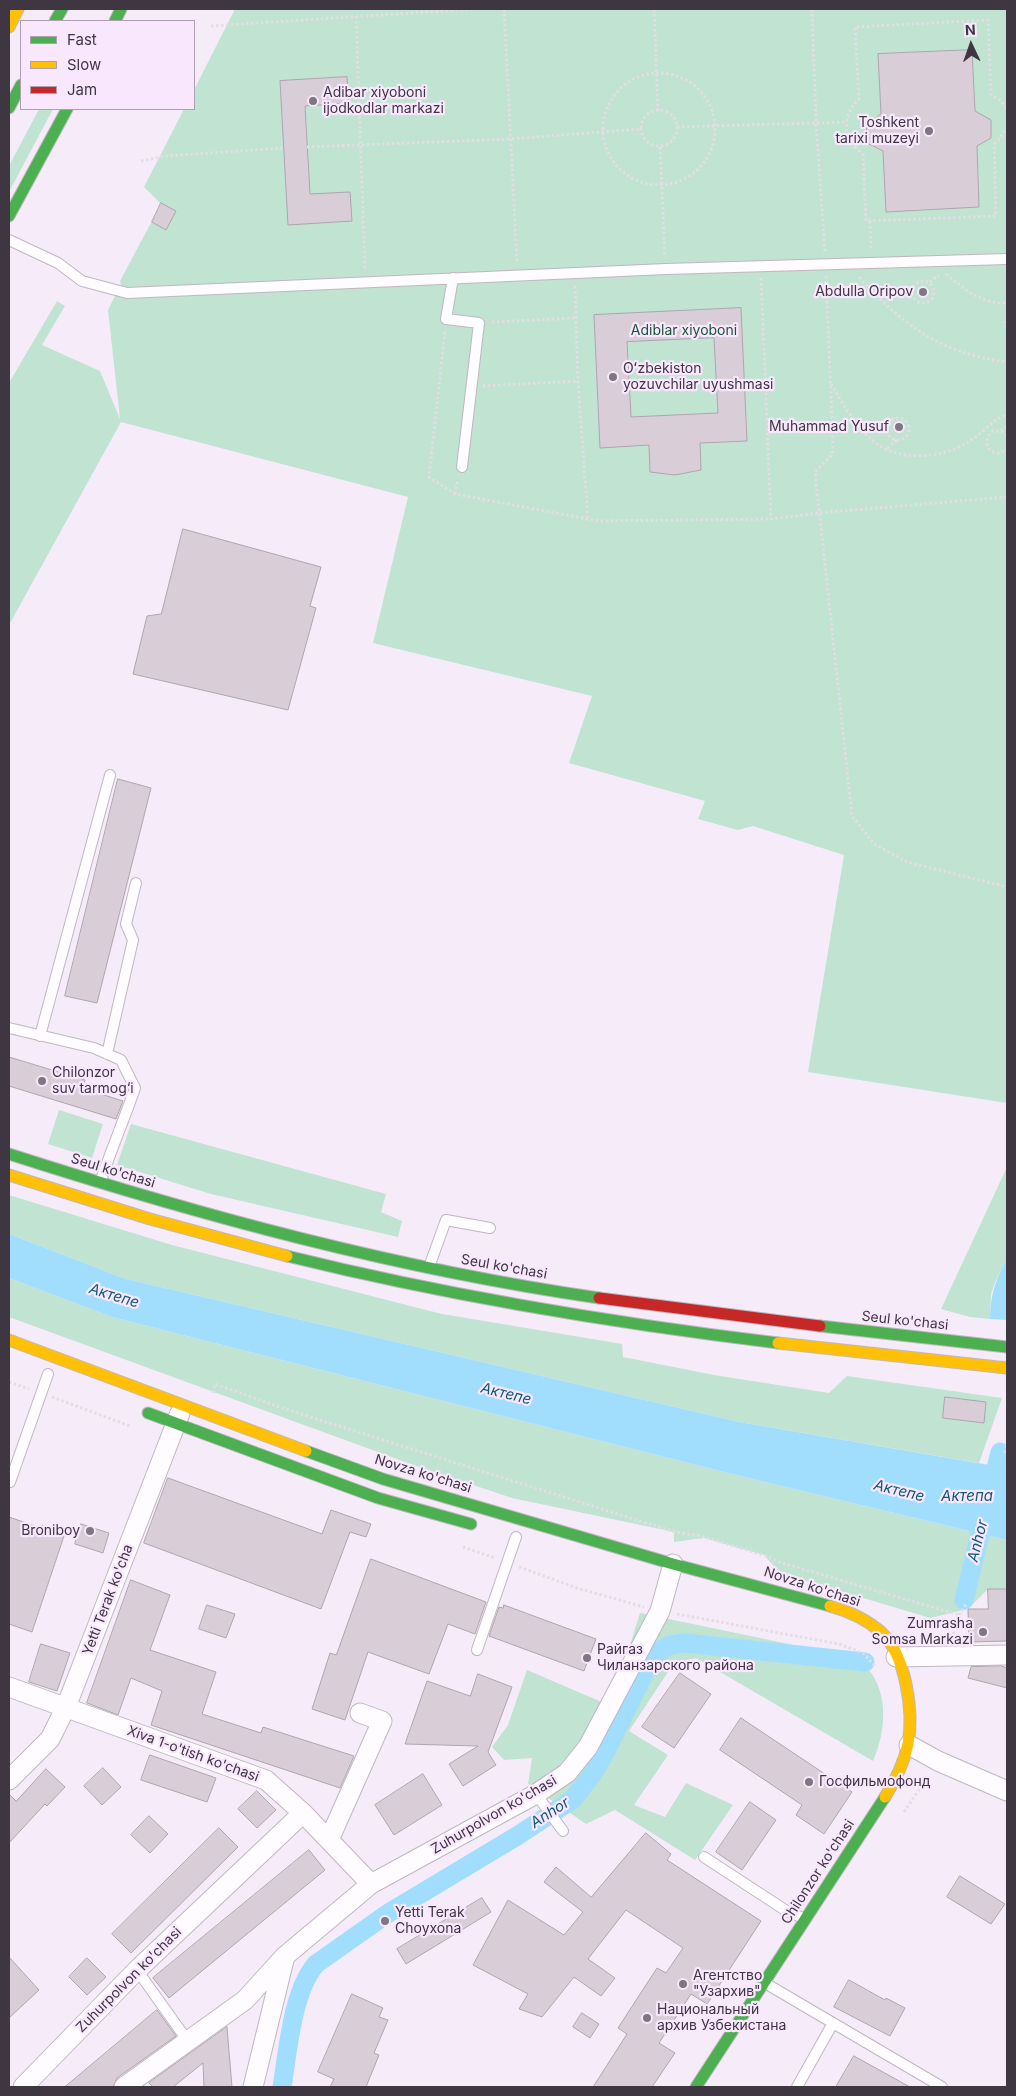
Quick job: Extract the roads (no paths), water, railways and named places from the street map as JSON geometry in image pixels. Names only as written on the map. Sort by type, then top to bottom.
[{"type":"main road","points":[[9,27],[18,9]]},
{"type":"main road","points":[[56,20],[62,9]]},
{"type":"main road","points":[[9,108],[20,87]]},
{"type":"main road","points":[[9,216],[66,110]]},
{"type":"main road","name":"Seul ko'chasi","points":[[9,1154],[100,1184],[299,1239],[429,1268],[527,1287],[682,1310],[1007,1347]]},
{"type":"main road","points":[[9,1175],[140,1218],[215,1238],[364,1274],[517,1306],[672,1330],[1007,1368]]},
{"type":"main road","name":"Novza ko'chasi","points":[[9,1340],[384,1479],[669,1575],[722,1575],[842,1611],[864,1620],[878,1630],[886,1639],[896,1658]]},
{"type":"main road","points":[[139,1410],[378,1498],[479,1527]]},
{"type":"main road","name":"Novza ko'chasi","points":[[858,1630],[879,1640],[896,1658]]},
{"type":"main road","name":"Chilonzor ko'chasi","points":[[696,2087],[889,1792],[904,1762],[908,1745],[908,1702],[904,1679],[896,1658]]},
{"type":"street","name":"Yetti Terak ko'cha","points":[[9,1780],[50,1739],[66,1707],[183,1406]]},
{"type":"street","name":"Zuhurpolvon ko'chasi","points":[[124,2087],[245,2000],[285,1956],[371,1884],[539,1797],[568,1773],[588,1747],[660,1611],[669,1575]]},
{"type":"street","points":[[896,1658],[947,1655],[1007,1655]]},
{"type":"street","name":"Xiva 1-o'tish ko'chasi","points":[[9,1687],[266,1780],[303,1812],[371,1884]]},
{"type":"street","points":[[329,1840],[382,1721],[360,1713]]},
{"type":"street","points":[[908,1745],[938,1761],[1007,1791]]},
{"type":"street","name":"Zuhurpolvon ko'chasi","points":[[23,2087],[138,1970],[303,1812]]},
{"type":"street","points":[[253,2087],[285,1956]]},
{"type":"lane","points":[[9,240],[58,263],[82,282],[127,293],[666,269],[1007,259]]},
{"type":"lane","points":[[453,278],[446,319],[479,323],[462,467]]},
{"type":"lane","points":[[40,1036],[110,775]]},
{"type":"lane","points":[[107,1054],[133,940],[126,924],[136,883]]},
{"type":"lane","points":[[9,1028],[94,1048],[121,1060],[135,1088],[100,1184]]},
{"type":"lane","points":[[429,1268],[446,1220],[490,1228]]},
{"type":"lane","points":[[10,1482],[48,1374]]},
{"type":"lane","points":[[477,1650],[516,1537]]},
{"type":"lane","points":[[539,1797],[562,1831]]},
{"type":"lane","points":[[704,1857],[785,1910],[806,1919]]},
{"type":"lane","points":[[138,1970],[187,2040]]},
{"type":"lane","points":[[764,1982],[942,2087]]},
{"type":"lane","points":[[797,2087],[833,2024]]},
{"type":"water","name":"Актепа","points":[[9,1234],[126,1279],[739,1422],[1007,1468],[1007,1540],[732,1474],[112,1317],[9,1278]]},
{"type":"water","points":[[1007,1258],[1007,1320],[990,1319],[994,1287]]},
{"type":"waterway","name":"Anhor","points":[[964,1600],[1000,1452]]},
{"type":"waterway","name":"Anhor","points":[[282,2087],[296,2006],[301,1990],[316,1964],[387,1914],[517,1836],[572,1800],[592,1775],[605,1753],[651,1660],[662,1650],[674,1644],[684,1643],[865,1662]]},
{"type":"place","name":"Adibar xiyoboni ijodkodlar markazi","points":[[313,101]]},
{"type":"place","name":"Toshkent tarixi muzeyi","points":[[929,131]]},
{"type":"place","name":"Abdulla Oripov","points":[[923,292]]},
{"type":"place","name":"Oʻzbekiston yozuvchilar uyushmasi","points":[[613,377]]},
{"type":"place","name":"Muhammad Yusuf","points":[[899,427]]},
{"type":"place","name":"Chilonzor suv tarmog‘i","points":[[42,1081]]},
{"type":"place","name":"Broniboy","points":[[90,1531]]},
{"type":"place","name":"Zumrasha Somsa Markazi","points":[[983,1632]]},
{"type":"place","name":"Райгаз Чиланзарского района","points":[[587,1658]]},
{"type":"place","name":"Госфильмофонд","points":[[809,1782]]},
{"type":"place","name":"Yetti Terak Choyxona","points":[[385,1921]]},
{"type":"place","name":"Агентство \"Узархив\"","points":[[683,1984]]},
{"type":"place","name":"Национальный архив Узбекистана","points":[[647,2018]]},
{"type":"park label","name":"Adiblar xiyoboni","points":[[684,331]]},
{"type":"water label","name":"Актепе","points":[[114,1296]]},
{"type":"water label","name":"Актепе","points":[[506,1394]]},
{"type":"water label","name":"Актепе","points":[[899,1491]]}]
